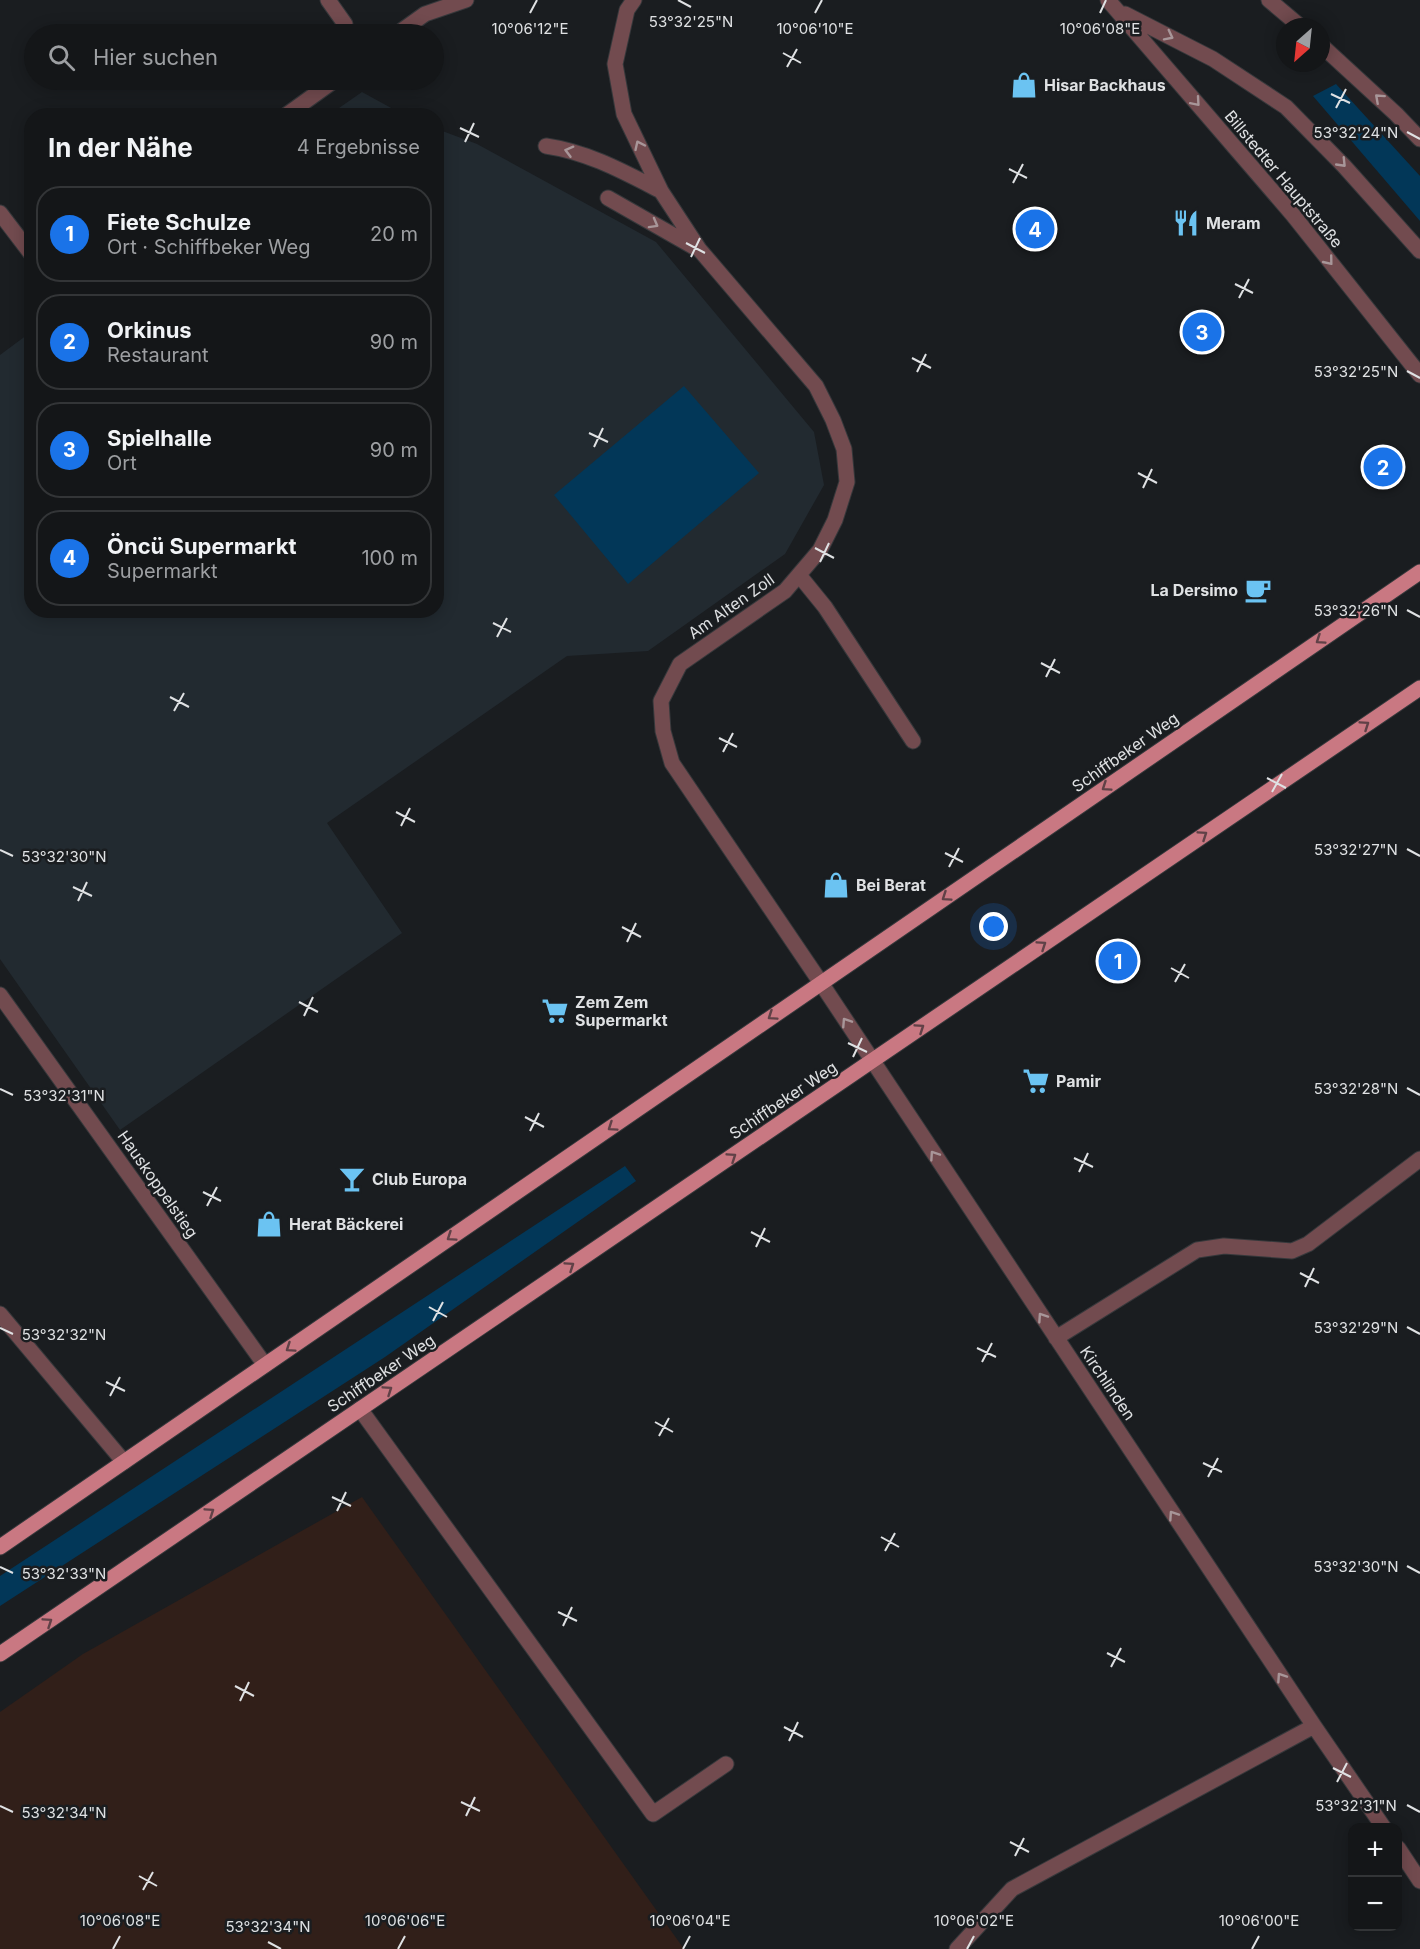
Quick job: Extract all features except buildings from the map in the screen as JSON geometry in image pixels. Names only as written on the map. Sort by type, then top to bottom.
[{"type":"main road","name":"Schiffbeker Weg","points":[[0,1547],[1420,572]]},
{"type":"main road","name":"Schiffbeker Weg","points":[[0,1654],[1420,688]]},
{"type":"street","points":[[328,0],[345,24]]},
{"type":"street","points":[[411,24],[425,14],[466,0]]},
{"type":"street","name":"Am Alten Zoll","points":[[634,0],[627,10],[615,64],[624,114],[661,191],[699,249],[816,386],[844,449],[847,482],[835,520],[820,550],[785,591],[680,664],[661,701],[663,731],[672,763],[821,983]]},
{"type":"street","points":[[1269,0],[1290,18]]},
{"type":"street","name":"Billstedter Hauptstraße","points":[[1113,5],[1213,58],[1286,107],[1344,166],[1420,251]]},
{"type":"street","name":"Billstedter Hauptstraße","points":[[1113,5],[1293,215],[1420,375]]},
{"type":"street","points":[[1330,53],[1420,139]]},
{"type":"street","points":[[296,108],[321,90]]},
{"type":"street","points":[[546,146],[567,150],[612,165],[661,191]]},
{"type":"street","points":[[608,198],[699,249]]},
{"type":"street","points":[[0,213],[24,244]]},
{"type":"street","points":[[799,575],[825,607],[913,741]]},
{"type":"street","points":[[821,983],[872,1061]]},
{"type":"street","name":"Hauskoppelstieg","points":[[0,995],[265,1365]]},
{"type":"street","name":"Kirchlinden","points":[[872,1061],[1314,1726],[1381,1823]]},
{"type":"street","points":[[1056,1338],[1197,1250],[1224,1246],[1292,1251],[1308,1244],[1420,1159]]},
{"type":"street","points":[[0,1314],[124,1462]]},
{"type":"street","points":[[360,1409],[653,1814],[726,1764]]},
{"type":"street","points":[[957,1949],[1012,1889],[1314,1726]]},
{"type":"street","points":[[1402,1854],[1420,1881]]},
{"type":"shaded area","points":[[1336,84],[1420,176],[1420,221],[1313,96]]},
{"type":"shaded area","points":[[362,92],[391,108],[339,108]]},
{"type":"shaded area","points":[[444,132],[477,144],[656,242],[814,432],[824,485],[785,554],[648,651],[567,656],[327,823],[402,933],[120,1130],[0,959],[0,355],[24,337],[24,618],[444,618]]},
{"type":"shaded area","points":[[684,386],[759,473],[628,584],[554,495]]},
{"type":"shaded area","points":[[625,1166],[636,1181],[385,1357],[0,1606],[0,1576]]},
{"type":"shaded area","points":[[362,1497],[684,1949],[0,1949],[0,1712],[83,1654]]},
{"type":"place","name":"Hisar Backhaus","points":[[1024,85]]},
{"type":"place","name":"Meram","points":[[1186,223]]},
{"type":"place","name":"Öncü Supermarkt","points":[[1035,229]]},
{"type":"place","name":"Spielhalle","points":[[1202,332]]},
{"type":"place","name":"Orkinus","points":[[1383,467]]},
{"type":"place","name":"La Dersimo","points":[[1258,590]]},
{"type":"place","name":"Bei Berat","points":[[836,885]]},
{"type":"place","name":"Fiete Schulze","points":[[1118,961]]},
{"type":"place","name":"Zem Zem Supermarkt","points":[[555,1011]]},
{"type":"place","name":"Pamir","points":[[1036,1081]]},
{"type":"place","name":"Club Europa","points":[[352,1179]]},
{"type":"place","name":"Herat Bäckerei","points":[[269,1224]]}]
